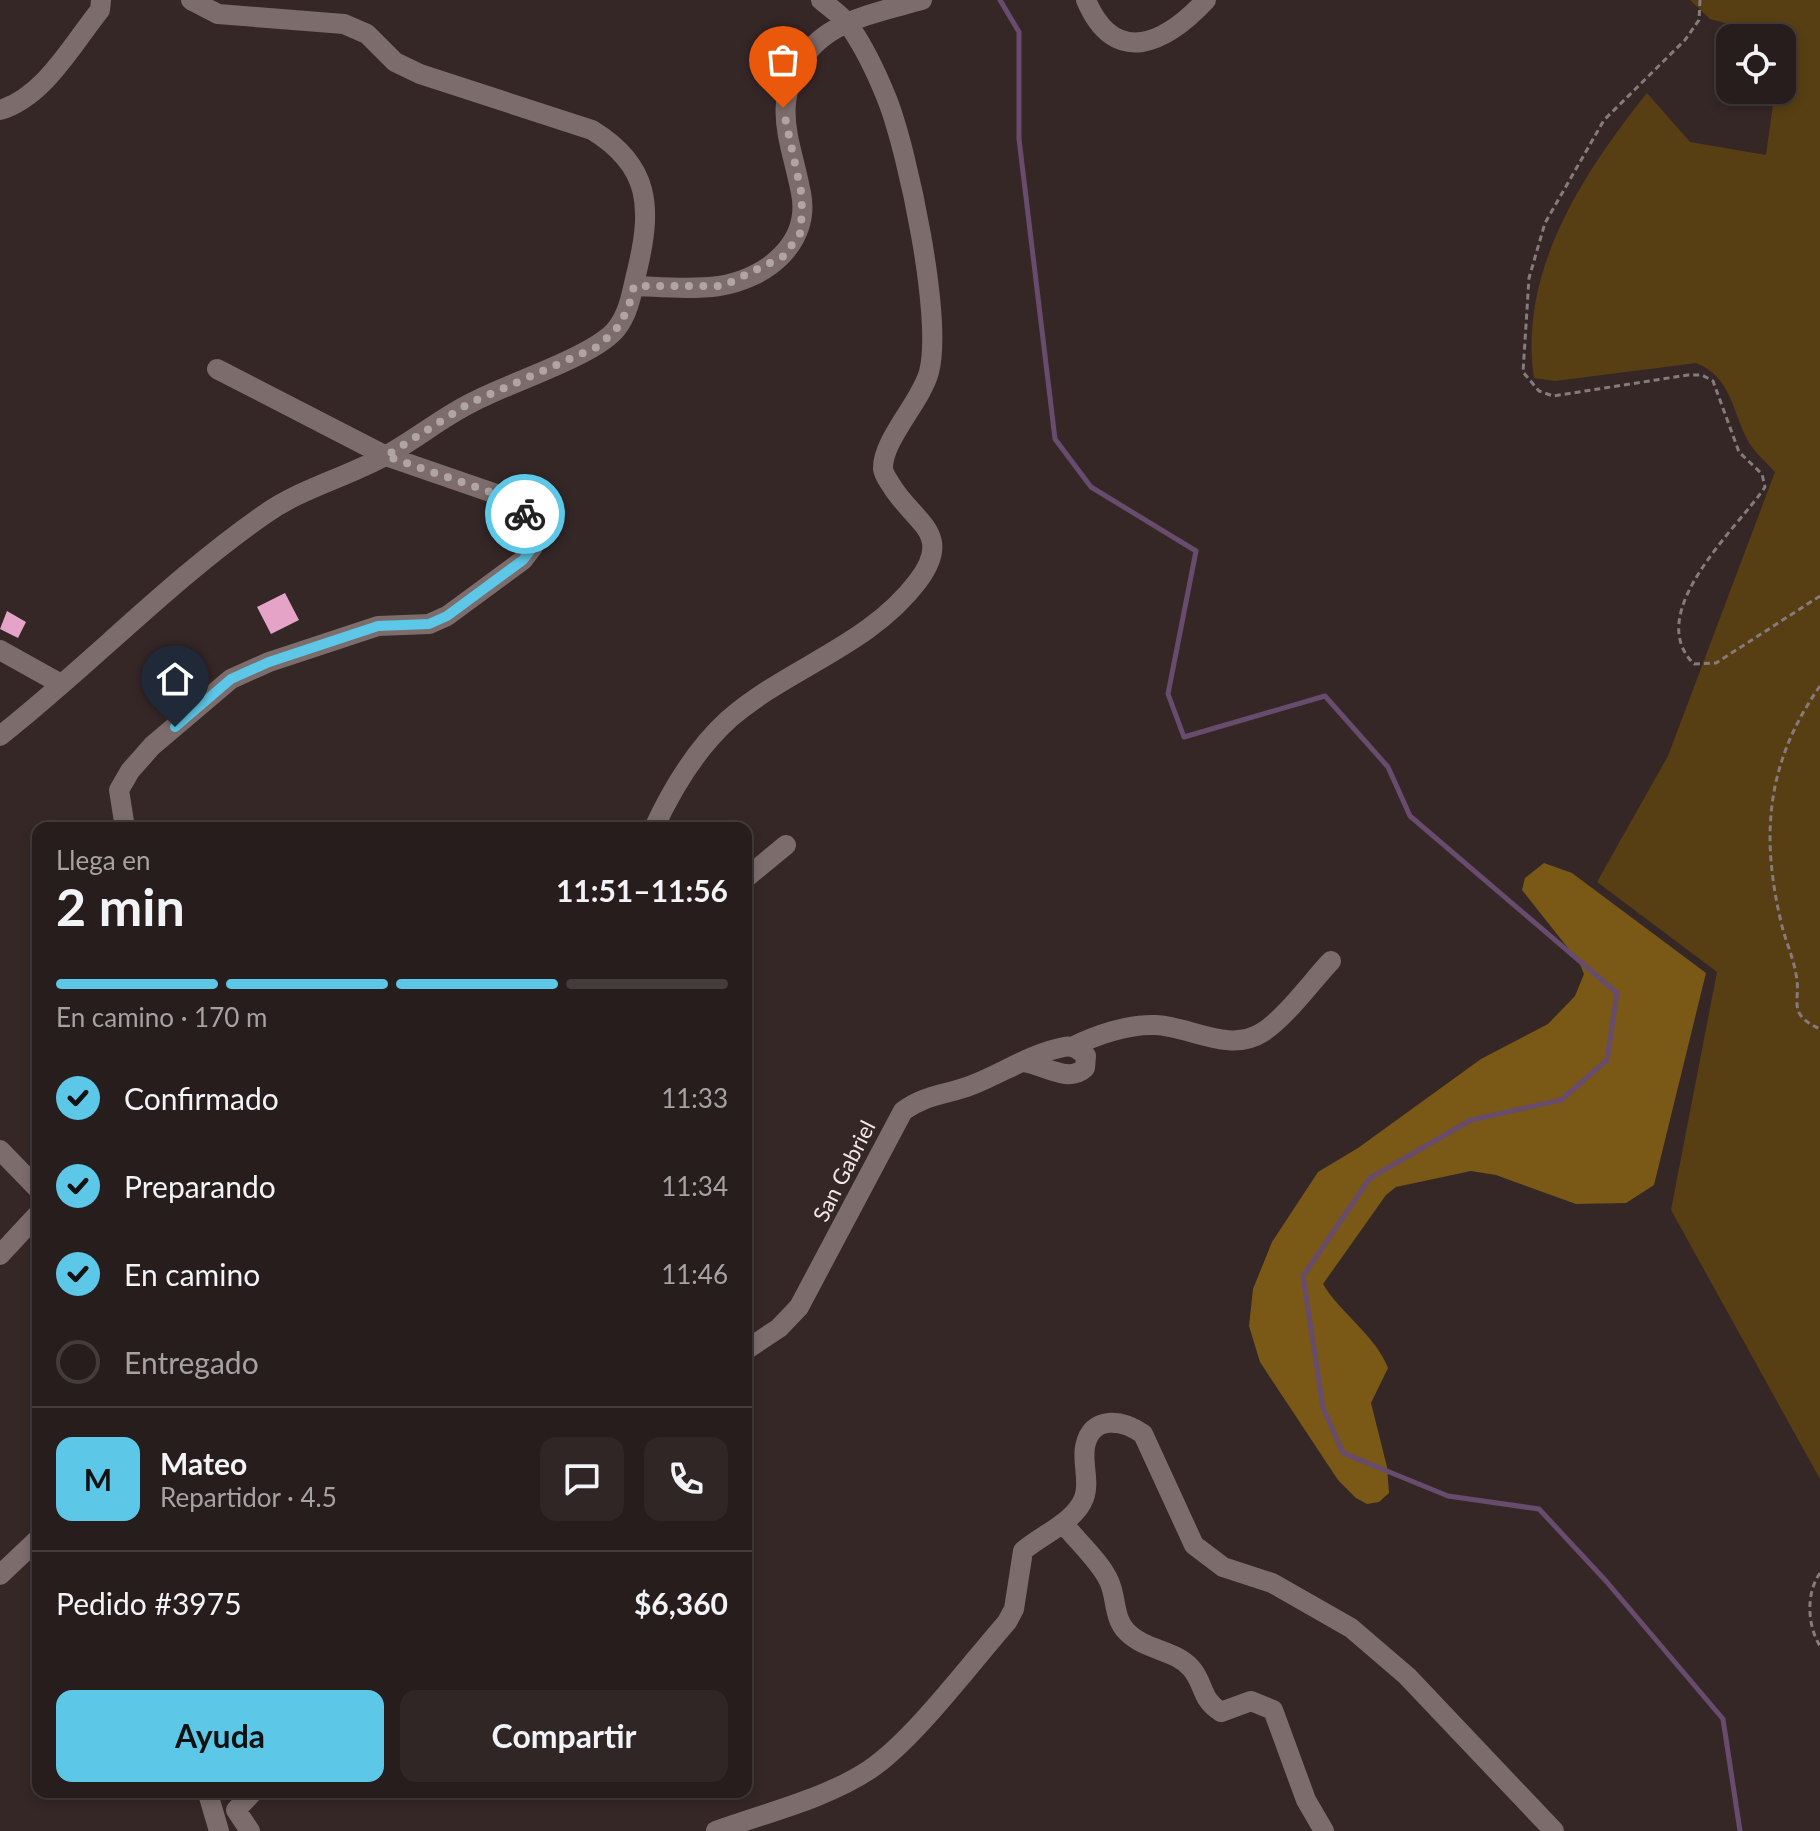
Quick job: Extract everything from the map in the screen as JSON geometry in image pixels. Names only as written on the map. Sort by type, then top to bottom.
[{"type":"street","points":[[0,110],[20,104],[37,88],[100,10],[101,0]]},
{"type":"street","points":[[0,736],[172,588],[269,511],[386,456],[468,404],[599,346],[617,328],[628,309],[634,286],[647,231],[645,192],[631,163],[612,142],[592,130],[420,74],[395,62],[367,34],[344,24],[218,14],[191,0]]},
{"type":"street","points":[[657,822],[666,801],[704,746],[729,719],[861,635],[891,612],[931,559],[934,545],[930,532],[899,498],[883,472],[885,454],[924,387],[931,368],[931,316],[922,238],[888,101],[847,22],[821,0]]},
{"type":"street","points":[[634,286],[723,286],[784,256],[801,232],[802,196],[783,108],[787,91],[808,50],[847,22],[922,0]]},
{"type":"street","points":[[1086,0],[1094,20],[1106,33],[1120,41],[1137,43],[1156,40],[1176,28],[1206,0]]},
{"type":"street","points":[[124,822],[119,790],[130,771],[152,746],[231,679],[269,662],[378,626],[429,624],[447,616],[523,560],[533,547],[532,529],[524,511],[502,496],[386,456],[217,369]]},
{"type":"street","points":[[0,650],[61,684]]},
{"type":"street","points":[[752,873],[786,845]]},
{"type":"street","name":"San Gabriel","points":[[752,1346],[779,1328],[799,1307],[903,1111],[932,1094],[971,1086],[1023,1062],[1094,1037],[1155,1025],[1224,1040],[1244,1039],[1263,1032],[1331,961]]},
{"type":"street","points":[[0,1150],[32,1183]]},
{"type":"street","points":[[0,1255],[32,1220]]},
{"type":"street","points":[[716,1831],[848,1782],[872,1769],[904,1739],[1007,1622],[1014,1609],[1023,1551],[1063,1523],[1084,1498],[1085,1447],[1094,1429],[1107,1421],[1127,1423],[1143,1434],[1194,1545],[1223,1567],[1272,1583],[1351,1628],[1407,1676],[1554,1831]]},
{"type":"street","points":[[1063,1523],[1109,1581],[1115,1610],[1125,1630],[1143,1645],[1181,1658],[1194,1672],[1207,1703],[1221,1712],[1251,1701],[1273,1710],[1306,1800],[1324,1831]]},
{"type":"street","points":[[0,1575],[32,1551]]},
{"type":"street","points":[[209,1798],[216,1824],[247,1798]]},
{"type":"street","points":[[236,1810],[250,1831]]},
{"type":"path","points":[[1700,0],[1699,20],[1685,40],[1604,120],[1545,223],[1529,278],[1523,372],[1539,391],[1553,396],[1688,375],[1702,375],[1713,381],[1739,452],[1762,474],[1765,487],[1707,560],[1685,601],[1677,639],[1683,653],[1694,664],[1716,663],[1820,596]]},
{"type":"path","points":[[1820,686],[1807,704],[1773,783],[1768,839],[1782,924],[1797,977],[1795,1005],[1801,1016],[1820,1029]]},
{"type":"path","points":[[1820,1573],[1814,1581],[1809,1610],[1820,1646]]},
{"type":"shaded area","points":[[1690,0],[1820,0],[1820,1479],[1671,1210],[1717,972],[1597,882],[1668,756],[1775,472],[1750,443],[1723,385],[1716,376],[1696,363],[1555,381],[1534,378],[1532,338],[1536,299],[1546,262],[1579,190],[1647,93],[1690,142],[1766,155],[1773,104],[1796,104],[1796,24],[1729,24],[1710,19]]},
{"type":"shaded area","points":[[1544,863],[1572,873],[1706,973],[1654,1185],[1626,1203],[1576,1204],[1496,1175],[1471,1171],[1396,1187],[1386,1195],[1323,1284],[1367,1335],[1388,1368],[1371,1403],[1387,1467],[1389,1493],[1379,1502],[1367,1504],[1338,1480],[1260,1362],[1249,1326],[1253,1289],[1272,1242],[1318,1172],[1358,1148],[1481,1059],[1548,1024],[1575,996],[1584,974],[1579,962],[1522,890],[1525,878]]},
{"type":"building","points":[[285,593],[299,620],[271,634],[257,607]]},
{"type":"building","points":[[7,611],[26,622],[18,638],[0,629]]},
{"type":"waterway","points":[[1000,0],[1019,32],[1019,139],[1055,439],[1091,487],[1196,551],[1168,694],[1184,737],[1325,696],[1388,767],[1410,816],[1617,993],[1607,1060],[1561,1100],[1471,1120],[1370,1178],[1303,1276],[1323,1408],[1343,1453],[1448,1496],[1539,1509],[1606,1581],[1723,1719],[1740,1831]]},
{"type":"way so far","points":[[525,514],[502,496],[386,456],[468,404],[514,381],[599,346],[617,328],[628,309],[634,286],[723,286],[784,256],[801,232],[802,196],[783,108]]},
{"type":"route","points":[[175,727],[231,679],[269,662],[378,626],[429,624],[447,616],[523,560],[533,547],[532,529],[525,514]]}]
